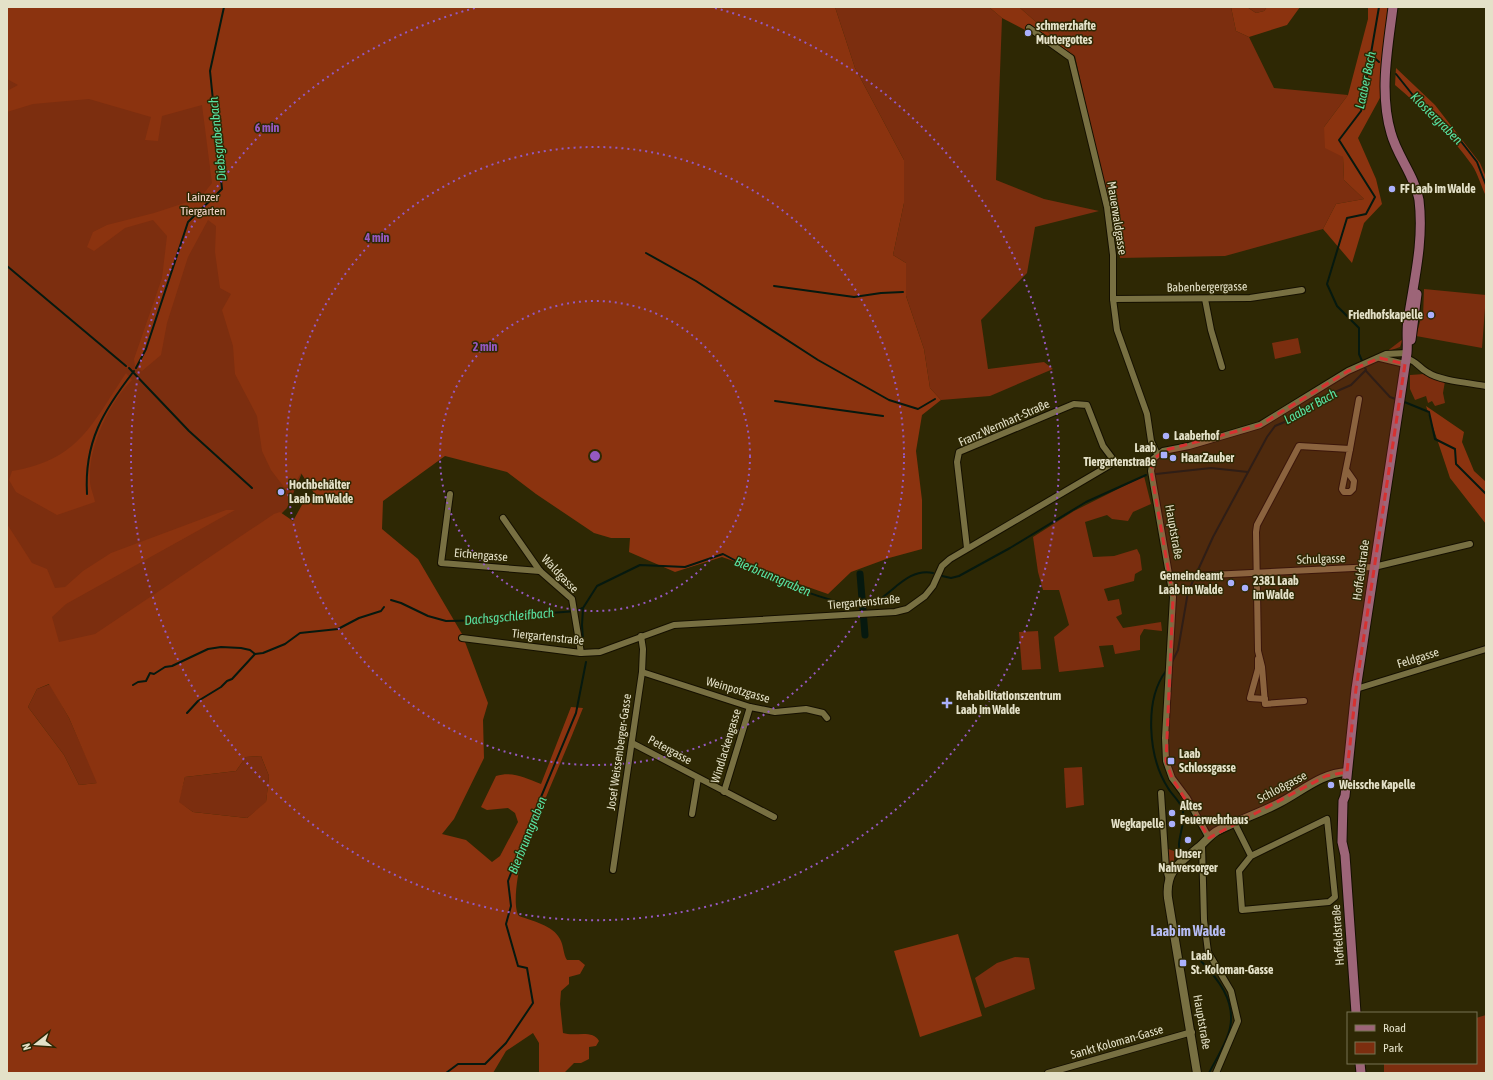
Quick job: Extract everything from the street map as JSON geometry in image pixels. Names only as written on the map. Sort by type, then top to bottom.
[{"type":"main road","name":"Hoffeldstraße","points":[[1356,1012],[1345,855],[1348,842],[1348,801],[1345,796],[1346,772],[1356,689],[1399,401],[1406,356],[1412,336],[1416,308],[1418,286],[1416,277],[1421,220],[1418,197],[1412,177],[1391,133],[1386,112],[1386,70],[1393,7]]},
{"type":"street","name":"Mauerwaldgasse","points":[[1029,28],[1071,58],[1107,207],[1113,255],[1113,299],[1117,330],[1147,414],[1151,441],[1157,454]]},
{"type":"street","name":"Babenbergergasse","points":[[1113,299],[1250,298],[1302,290]]},
{"type":"street","points":[[1205,298],[1211,330],[1222,368]]},
{"type":"street","points":[[1115,462],[1151,464],[1157,454],[1166,450],[1189,446],[1260,425],[1348,371],[1380,358],[1386,354],[1406,356],[1418,363],[1429,374],[1442,378],[1486,386]]},
{"type":"street","points":[[1380,358],[1406,356]]},
{"type":"street","points":[[1347,471],[1359,400]]},
{"type":"street","name":"Franz Wernhart-Straße","points":[[967,548],[957,462],[959,452],[1074,404],[1087,405],[1103,446],[1115,462]]},
{"type":"street","points":[[1265,699],[1250,698],[1258,669],[1257,572],[1255,538],[1257,525],[1296,449],[1303,445],[1350,449]]},
{"type":"street","name":"Tiergartenstraße","points":[[462,638],[581,653],[600,652],[674,625],[895,612],[907,609],[917,603],[933,586],[942,566],[967,548],[1115,462]]},
{"type":"street","name":"Hauptstraße","points":[[1151,464],[1173,597],[1165,738],[1168,771],[1197,814],[1209,838],[1177,865],[1169,881]]},
{"type":"street","name":"Eichengasse","points":[[450,494],[441,563],[540,570]]},
{"type":"street","name":"Waldgasse","points":[[503,518],[540,570],[572,600],[581,653]]},
{"type":"street","name":"Schulgasse","points":[[1170,577],[1374,567],[1470,544]]},
{"type":"street","name":"Josef Weissenberger-Gasse","points":[[613,870],[642,672],[643,649],[641,636]]},
{"type":"street","name":"Feldgasse","points":[[1356,689],[1486,649]]},
{"type":"street","points":[[1258,651],[1262,667],[1265,704],[1304,701]]},
{"type":"street","name":"Weinpotzgasse","points":[[642,672],[750,707],[775,712],[806,709],[824,713],[827,718]]},
{"type":"street","name":"Windlackengasse","points":[[724,792],[750,707]]},
{"type":"street","name":"Petergasse","points":[[632,743],[774,818]]},
{"type":"street","name":"Schloßgasse","points":[[1209,838],[1215,832],[1281,803],[1326,776],[1346,772]]},
{"type":"street","name":"Petergasse","points":[[692,814],[698,778]]},
{"type":"street","name":"Hauptstraße","points":[[1161,792],[1166,869],[1169,881],[1168,898],[1198,1073]]},
{"type":"street","points":[[1326,820],[1335,897],[1329,902],[1242,910],[1239,871],[1251,856],[1326,820]]},
{"type":"street","points":[[1235,824],[1251,856]]},
{"type":"street","points":[[1202,845],[1204,920],[1208,952],[1231,991],[1238,1020],[1216,1073]]},
{"type":"street","name":"Sankt Koloman-Gasse","points":[[1048,1073],[1192,1032]]},
{"type":"highlighted area","points":[[1380,358],[1405,364],[1356,689],[1347,772],[1326,776],[1209,838],[1172,778],[1166,761],[1173,597],[1151,471],[1153,459],[1166,450],[1260,425],[1348,371]]},
{"type":"green space","name":"Lainzer Tiergarten","points":[[7,7],[451,124],[287,508],[281,514],[92,642],[7,656]]},
{"type":"green space","points":[[7,7],[835,7],[855,68],[904,160],[904,203],[893,255],[906,263],[906,296],[924,349],[930,388],[941,400],[922,415],[916,451],[922,500],[922,549],[889,558],[851,572],[828,594],[722,557],[675,572],[629,552],[630,538],[611,538],[594,533],[536,494],[507,472],[445,456],[383,501],[382,529],[418,559],[462,634],[488,703],[483,720],[484,758],[454,819],[442,834],[466,840],[492,862],[500,856],[518,822],[515,813],[508,808],[487,810],[481,807],[496,776],[508,774],[541,784],[571,707],[583,708],[535,823],[521,862],[517,881],[516,905],[519,916],[542,924],[557,934],[567,960],[579,960],[585,965],[580,974],[569,977],[569,984],[561,991],[560,1004],[563,1033],[593,1035],[599,1041],[596,1046],[589,1047],[589,1059],[581,1063],[574,1063],[564,1073],[539,1073],[539,1043],[533,1033],[506,1051],[493,1073],[7,1073],[7,524],[32,563],[47,569],[55,588],[65,587],[83,571],[111,553],[226,510],[235,510],[66,604],[52,617],[59,642],[95,634],[274,514],[280,512],[293,521],[303,503],[314,493],[301,473],[293,486],[284,487],[271,470],[262,451],[257,416],[235,374],[233,346],[222,310],[231,294],[220,288],[215,252],[216,226],[208,220],[188,257],[167,323],[161,355],[142,371],[135,366],[134,359],[162,278],[167,236],[153,220],[125,228],[94,251],[87,247],[93,232],[107,225],[154,213],[200,198],[212,183],[202,105],[162,116],[158,141],[145,140],[151,117],[89,99],[33,104],[7,112],[7,91],[18,85],[7,79]],"holes":[[[49,684],[69,718],[97,783],[79,785],[64,755],[28,707],[37,689]],[[261,756],[269,776],[266,802],[247,818],[193,812],[179,802],[185,777],[236,771],[246,757]]]},
{"type":"green space","points":[[835,7],[989,7],[1002,18],[996,180],[1044,199],[1099,211],[1035,227],[1027,273],[981,320],[988,369],[1044,362],[1053,369],[990,396],[941,400],[930,388],[924,349],[906,296],[906,263],[893,255],[904,203],[904,160],[855,68]]},
{"type":"green space","points":[[989,7],[1019,7],[1075,56],[1002,18]]},
{"type":"green space","points":[[1019,7],[1231,7],[1236,31],[1249,37],[1274,88],[1348,95],[1324,127],[1343,157],[1344,180],[1364,199],[1336,204],[1323,229],[1225,256],[1120,258],[1075,56]]},
{"type":"green space","points":[[1231,7],[1247,7],[1256,13],[1264,11],[1267,7],[1300,7],[1287,25],[1249,37],[1236,31]]},
{"type":"green space","points":[[1247,7],[1267,7],[1264,11],[1256,13]]},
{"type":"green space","points":[[1368,7],[1390,7],[1384,48],[1381,96],[1358,138],[1376,179],[1382,204],[1364,223],[1352,263],[1323,229],[1336,204],[1364,199],[1344,180],[1343,157],[1325,148],[1324,127],[1348,95],[1368,19]]},
{"type":"green space","points":[[1396,68],[1435,105],[1480,163],[1486,177],[1486,196],[1474,169],[1455,143],[1426,113],[1395,85]]},
{"type":"green space","points":[[1424,289],[1486,295],[1482,348],[1416,336],[1421,318],[1423,318]]},
{"type":"green space","points":[[1298,338],[1301,353],[1275,359],[1272,343]]},
{"type":"green space","points":[[1403,339],[1400,347],[1386,352]]},
{"type":"green space","points":[[126,373],[132,380],[115,401],[108,413],[96,440],[92,454],[90,481],[95,502],[57,515],[16,492],[9,480],[12,471],[35,466],[69,449],[93,424]]},
{"type":"green space","points":[[1424,374],[1445,381],[1443,393],[1445,403],[1435,406],[1432,401],[1428,403],[1426,396],[1415,400],[1410,389],[1410,375]]},
{"type":"green space","points":[[1426,406],[1464,432],[1462,442],[1474,471],[1486,482],[1486,524],[1450,478]]},
{"type":"green space","points":[[1144,476],[1151,504],[1133,512],[1128,521],[1112,519],[1107,515],[1085,522],[1093,557],[1114,556],[1137,549],[1140,555],[1142,570],[1135,574],[1134,581],[1104,589],[1108,601],[1119,599],[1122,614],[1116,617],[1123,628],[1161,622],[1162,631],[1144,629],[1140,636],[1140,650],[1115,654],[1113,645],[1099,646],[1104,667],[1059,672],[1054,637],[1069,625],[1059,590],[1043,590],[1038,572],[1033,537],[1074,511]]},
{"type":"green space","points":[[1038,631],[1041,669],[1022,670],[1019,632]]},
{"type":"green space","points":[[50,684],[69,718],[98,783],[79,785],[64,755],[28,707],[37,689]]},
{"type":"green space","points":[[261,756],[269,776],[266,803],[247,818],[193,812],[178,802],[185,777],[236,771],[246,757]]},
{"type":"green space","points":[[1082,767],[1084,805],[1066,808],[1064,768]]},
{"type":"green space","points":[[1168,849],[1174,851],[1174,861],[1168,865]]},
{"type":"green space","points":[[958,934],[982,1016],[920,1037],[894,951]]},
{"type":"green space","points":[[1015,957],[1029,958],[1035,989],[985,1008],[975,978],[997,963]]},
{"type":"green space","points":[[1486,1015],[1486,1073],[1384,1073],[1384,1064],[1477,1064],[1477,1018]]},
{"type":"waterway","name":"Diebsgrabenbach","points":[[136,368],[146,349],[188,222],[222,189],[210,71],[224,7]]},
{"type":"waterway","name":"Laaber Bach","points":[[1171,664],[1178,650],[1188,592],[1213,537],[1267,437],[1275,426],[1287,421],[1310,403],[1351,385],[1366,370],[1359,354],[1359,328],[1337,306],[1327,284],[1347,218],[1366,214],[1375,197],[1339,140],[1361,111],[1379,7]]},
{"type":"waterway","name":"Klostergraben","points":[[1370,54],[1379,62]]},
{"type":"waterway","name":"Klostergraben","points":[[1396,74],[1420,104],[1437,115],[1440,124],[1460,140],[1477,162],[1486,185]]},
{"type":"waterway","points":[[646,253],[696,281],[818,360],[889,400],[918,409],[935,399]]},
{"type":"waterway","points":[[7,266],[126,366]]},
{"type":"waterway","points":[[774,286],[854,297],[881,293],[903,292]]},
{"type":"waterway","points":[[129,368],[189,431],[252,488]]},
{"type":"waterway","name":"Diebsgrabenbach","points":[[87,494],[87,475],[92,443],[113,400],[134,371]]},
{"type":"waterway","points":[[1366,371],[1390,397],[1398,400]]},
{"type":"waterway","points":[[775,401],[883,416]]},
{"type":"waterway","points":[[1402,401],[1429,412],[1435,439],[1455,449],[1456,464],[1486,494]]},
{"type":"waterway","points":[[1156,474],[1211,468],[1248,472]]},
{"type":"waterway","points":[[942,576],[951,578],[959,576],[1010,548],[1086,502],[1146,475]]},
{"type":"waterway","name":"Bierbrunngraben","points":[[583,640],[583,608],[597,586],[640,565],[685,567],[723,554],[754,570],[798,589],[843,603],[861,605],[875,602],[882,598],[909,577],[924,572],[933,573]]},
{"type":"waterway","name":"Bierbrunngraben","points":[[860,574],[865,635]]},
{"type":"waterway","name":"Dachsgschleifbach","points":[[391,600],[401,603],[428,616],[446,621],[497,620],[509,616],[577,611],[582,608]]},
{"type":"waterway","name":"Dachsgschleifbach","points":[[133,685],[138,682],[146,681],[150,673],[154,674],[165,667],[172,666],[208,649],[221,647],[241,648],[250,650],[255,654],[263,653],[285,644],[300,633],[338,629],[359,618],[381,611],[384,607]]},
{"type":"waterway","points":[[187,713],[198,701],[232,679],[255,654]]},
{"type":"waterway","name":"Bierbrunngraben","points":[[446,1073],[458,1064],[485,1064],[506,1043],[533,1003],[527,968],[518,966],[506,924],[511,906],[508,881],[576,713],[586,662]]},
{"type":"waterway","name":"Laaber Bach","points":[[1166,671],[1159,683],[1154,697],[1151,729],[1156,761],[1161,775],[1170,791],[1181,805],[1183,812],[1179,844],[1180,856]]},
{"type":"waterway","name":"Laaber Bach","points":[[1200,960],[1213,974],[1224,990],[1228,999],[1231,1018],[1230,1028],[1226,1039],[1209,1073]]},
{"type":"place","name":"schmerzhafte Muttergottes","points":[[1028,33]]},
{"type":"place","name":"FF Laab im Walde","points":[[1392,189]]},
{"type":"place","name":"Friedhofskapelle","points":[[1431,315]]},
{"type":"place","name":"Laaberhof","points":[[1166,436]]},
{"type":"place","name":"Laab Tiergartenstraße","points":[[1164,455]]},
{"type":"place","name":"HaarZauber","points":[[1173,458]]},
{"type":"place","name":"Hochbehälter Laab im Walde","points":[[281,492]]},
{"type":"place","name":"Gemeindeamt Laab im Walde","points":[[1231,583]]},
{"type":"place","name":"2381 Laab im Walde","points":[[1245,588]]},
{"type":"place","name":"Rehabilitationszentrum Laab im Walde","points":[[947,703]]},
{"type":"place","name":"Laab Schlossgasse","points":[[1171,761]]},
{"type":"place","name":"Weissche Kapelle","points":[[1331,785]]},
{"type":"place","name":"Altes Feuerwehrhaus","points":[[1172,813]]},
{"type":"place","name":"Wegkapelle","points":[[1172,824]]},
{"type":"place","name":"Unser Nahversorger","points":[[1188,840]]},
{"type":"place","name":"Laab St.-Koloman-Gasse","points":[[1183,963]]},
{"type":"district","name":"Laab im Walde","points":[[1188,931]]}]
